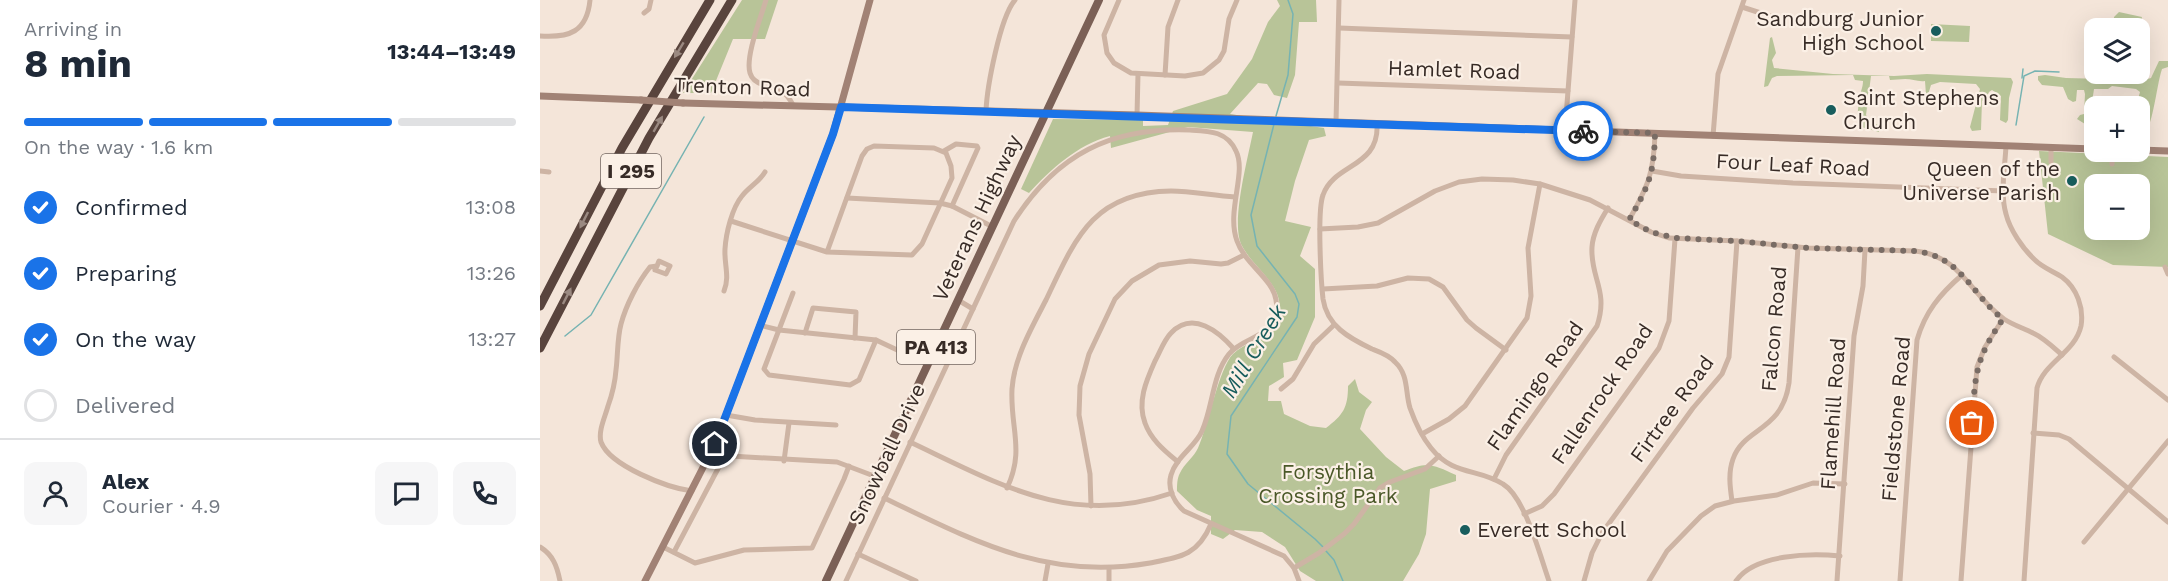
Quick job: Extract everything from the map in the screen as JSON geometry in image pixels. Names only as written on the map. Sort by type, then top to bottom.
[{"type":"highway","name":"I 295","points":[[540,306],[638,119],[710,0]]},
{"type":"highway","name":"I 295","points":[[540,348],[649,138],[732,0]]},
{"type":"main road","points":[[645,581],[712,451],[726,415],[833,134],[870,0]]},
{"type":"main road","name":"Veterans Highway","points":[[826,581],[1099,0]]},
{"type":"main road","name":"Trenton Road","points":[[540,96],[683,103],[1163,116],[2084,149]]},
{"type":"main road","points":[[2150,150],[2168,151]]},
{"type":"street","points":[[540,36],[560,36],[576,31],[587,17],[590,0]]},
{"type":"street","points":[[644,13],[649,9],[651,0]]},
{"type":"street","points":[[766,0],[750,59],[750,72],[759,83],[782,90],[793,105]]},
{"type":"street","points":[[1119,0],[1105,31],[1105,47],[1110,57],[1126,72],[1165,75],[1198,75],[1215,65],[1224,51],[1229,19],[1237,0]]},
{"type":"street","points":[[1165,75],[1168,27],[1178,0]]},
{"type":"street","points":[[1336,122],[1339,0]]},
{"type":"street","points":[[1565,130],[1575,0]]},
{"type":"street","points":[[1713,136],[1720,64],[1744,0]]},
{"type":"street","points":[[986,111],[990,75],[1012,1]]},
{"type":"street","points":[[1742,7],[1773,17]]},
{"type":"street","points":[[1339,28],[1572,37]]},
{"type":"street","points":[[1137,116],[1138,74]]},
{"type":"street","name":"Hamlet Road","points":[[1338,83],[1568,91]]},
{"type":"street","points":[[1163,116],[1164,130]]},
{"type":"street","points":[[1377,123],[1376,140],[1370,153],[1336,177],[1327,186],[1321,202],[1320,229],[1326,311],[1334,325],[1348,336],[1397,363],[1404,375],[1410,408],[1422,434],[1439,456],[1464,471],[1494,479],[1514,494],[1524,514],[1549,581]]},
{"type":"street","name":"Snowball Drive","points":[[846,581],[1014,221],[1027,201],[1049,176],[1072,158],[1102,142],[1138,132],[1164,130],[1207,131],[1226,138],[1235,148],[1239,158],[1235,197],[1236,239],[1244,255],[1272,289],[1276,308],[1273,322],[1267,330],[1234,349]]},
{"type":"street","points":[[1629,220],[1647,187],[1652,171],[1655,133]]},
{"type":"street","points":[[944,151],[956,144],[978,148],[952,206]]},
{"type":"street","points":[[2006,146],[2004,191],[2006,214],[2023,246],[2036,262],[2069,284],[2079,300],[2081,312],[2080,326],[2074,341],[2044,371],[2039,381],[2033,433],[2024,581]]},
{"type":"street","points":[[731,221],[827,252],[912,255],[922,244],[952,175],[948,157],[944,151],[934,148],[871,147],[862,156],[827,252]]},
{"type":"street","points":[[2051,147],[2051,162]]},
{"type":"street","points":[[540,171],[549,172]]},
{"type":"street","name":"Four Leaf Road","points":[[1652,171],[1681,176],[1793,183],[2004,191]]},
{"type":"street","points":[[724,291],[728,277],[725,246],[731,221],[740,198],[765,172]]},
{"type":"street","points":[[1320,229],[1358,227],[1378,223],[1444,187],[1459,182],[1482,179],[1540,184],[1590,200],[1651,232],[1675,238],[1798,247],[1915,251],[1930,254],[1951,264],[2003,319],[2035,333],[2062,355]]},
{"type":"street","points":[[1422,434],[1449,419],[1465,406],[1524,324],[1530,305],[1528,248],[1540,184]]},
{"type":"street","points":[[1007,488],[1015,470],[1017,455],[1012,412],[1012,387],[1017,366],[1024,345],[1080,233],[1107,209],[1140,195],[1174,191],[1235,197]]},
{"type":"street","points":[[847,198],[940,203],[952,206],[993,227]]},
{"type":"street","name":"Flamingo Road","points":[[1494,479],[1506,455],[1597,326],[1602,297],[1592,247],[1595,232],[1608,208]]},
{"type":"street","name":"Fallenrock Road","points":[[1524,514],[1542,506],[1554,494],[1659,348],[1669,321],[1675,238]]},
{"type":"street","name":"Firtree Road","points":[[1584,581],[1592,553],[1602,533],[1687,416],[1726,369],[1729,357],[1737,241]]},
{"type":"street","name":"Falcon Road","points":[[1732,501],[1730,472],[1735,455],[1743,443],[1775,418],[1786,398],[1789,383],[1798,247]]},
{"type":"street","name":"Flamehill Road","points":[[1837,581],[1854,336],[1863,286],[1865,250]]},
{"type":"street","points":[[1091,506],[1090,474],[1079,415],[1080,386],[1085,362],[1115,299],[1132,281],[1159,266],[1184,261],[1221,264],[1244,255]]},
{"type":"street","points":[[657,266],[652,265],[646,271],[621,325],[616,373],[600,435],[602,444],[608,453],[637,472],[657,483],[692,491]]},
{"type":"street","points":[[2165,267],[2168,274]]},
{"type":"street","name":"Fieldstone Road","points":[[1900,581],[1917,340],[1933,304],[1962,274]]},
{"type":"street","points":[[1323,289],[1377,286],[1408,278],[1429,279],[1443,287],[1467,320],[1506,350]]},
{"type":"street","points":[[793,294],[764,369],[766,373],[850,385],[859,380],[876,340]]},
{"type":"street","points":[[958,300],[973,309]]},
{"type":"street","points":[[805,333],[813,308],[856,312],[855,338]]},
{"type":"street","points":[[1961,581],[1977,367],[1985,347],[2003,319]]},
{"type":"street","points":[[1178,462],[1152,437],[1143,414],[1144,388],[1160,351],[1172,332],[1191,324],[1204,325],[1216,331],[1234,349],[1221,369],[1202,431],[1171,475],[1172,494],[1184,511],[1280,553],[1294,568],[1299,581]]},
{"type":"street","points":[[759,325],[779,330],[876,340],[927,364]]},
{"type":"street","points":[[1281,389],[1293,379],[1314,344],[1334,325]]},
{"type":"street","points":[[2114,357],[2168,400]]},
{"type":"street","points":[[726,415],[755,420],[836,425]]},
{"type":"street","points":[[784,461],[789,423]]},
{"type":"street","points":[[2033,433],[2063,436],[2168,522]]},
{"type":"street","points":[[2084,542],[2168,441]]},
{"type":"street","points":[[910,442],[1007,488],[1042,500],[1091,506],[1123,505],[1172,494]]},
{"type":"street","points":[[674,552],[724,459],[730,456],[784,461],[837,462],[874,477]]},
{"type":"street","points":[[1294,568],[1320,553],[1354,524],[1380,488],[1425,469],[1439,456]]},
{"type":"street","points":[[663,547],[695,563],[744,550],[812,549],[849,466]]},
{"type":"street","points":[[1649,581],[1667,551],[1701,516],[1715,506],[1732,501],[1777,495],[1813,483],[1845,484]]},
{"type":"street","points":[[884,498],[983,545],[1010,555],[1048,564],[1109,568],[1158,561],[1191,552],[1204,540],[1211,524]]},
{"type":"street","points":[[540,547],[555,561],[561,581]]},
{"type":"street","points":[[858,554],[916,581]]},
{"type":"street","points":[[1736,581],[1750,567],[1770,561],[1798,556],[1840,556]]},
{"type":"street","points":[[1046,581],[1048,564]]},
{"type":"street","points":[[1109,568],[1109,581]]},
{"type":"green space","points":[[742,0],[778,0],[765,39],[733,39],[711,93],[683,93]]},
{"type":"green space","name":"Forsythia Crossing Park","points":[[1277,0],[1316,0],[1317,22],[1299,22],[1295,75],[1287,98],[1274,95],[1267,84],[1258,83],[1230,114],[1324,128],[1326,136],[1309,140],[1285,221],[1311,227],[1300,256],[1315,269],[1315,317],[1297,360],[1283,363],[1284,377],[1269,386],[1268,401],[1281,401],[1284,414],[1310,426],[1326,428],[1337,419],[1343,410],[1347,400],[1348,386],[1355,379],[1359,392],[1372,402],[1366,410],[1360,429],[1386,457],[1404,471],[1425,465],[1456,475],[1456,481],[1430,489],[1426,534],[1419,554],[1403,581],[1316,581],[1300,571],[1285,547],[1262,532],[1235,530],[1223,539],[1211,534],[1211,516],[1197,510],[1177,491],[1179,475],[1198,448],[1218,384],[1228,361],[1239,349],[1270,331],[1278,318],[1280,307],[1274,288],[1246,253],[1238,234],[1241,189],[1253,132],[1188,127],[1111,148],[1110,136],[1087,145],[1065,159],[1029,193],[1021,189],[1053,119],[1143,120],[1143,126],[1168,125],[1173,111],[1227,94],[1252,59],[1268,22],[1280,6]]},
{"type":"green space","points":[[2119,12],[2142,17],[2114,18]]},
{"type":"green space","points":[[1931,24],[1970,26],[1969,42],[1931,41]]},
{"type":"green space","points":[[1772,37],[1776,53],[1772,60],[1774,68],[1833,74],[1894,76],[1927,74],[2011,78],[2013,82],[2009,98],[2008,120],[2006,123],[2000,120],[2001,96],[1992,90],[1982,101],[1981,130],[1972,131],[1970,127],[1980,89],[1976,84],[1940,82],[1931,85],[1926,95],[1925,81],[1890,80],[1889,76],[1871,76],[1866,115],[1869,120],[1878,125],[1879,132],[1858,126],[1858,107],[1863,81],[1855,80],[1853,75],[1777,76],[1772,78],[1768,86],[1764,87],[1770,38]]},
{"type":"green space","points":[[2159,61],[2168,61],[2168,67],[2162,69],[2150,123],[2150,96],[2139,96],[2140,92],[2136,89],[2112,86],[2108,89],[2094,89],[2093,96],[2085,96],[2084,90],[2077,90],[2076,101],[2073,102],[2068,99],[2063,87],[2042,85],[2038,76],[2084,78],[2084,84],[2150,84]]},
{"type":"green space","points":[[2084,114],[2084,123],[2077,119]]},
{"type":"green space","points":[[2039,151],[2084,153],[2084,162],[2150,162],[2150,156],[2168,157],[2168,267],[2113,265],[2048,234]]},
{"type":"waterway","name":"Mill Creek","points":[[1276,116],[1288,75],[1293,14],[1288,0]]},
{"type":"waterway","points":[[2022,78],[2023,69]]},
{"type":"waterway","points":[[2016,125],[2024,76],[2035,71],[2059,72]]},
{"type":"waterway","points":[[565,336],[591,315],[704,117]]},
{"type":"waterway","name":"Mill Creek","points":[[1274,124],[1251,215],[1257,246],[1295,294],[1299,304],[1297,317],[1231,416],[1227,454],[1248,484],[1323,547]]},
{"type":"waterway","name":"Mill Creek","points":[[1326,551],[1334,560],[1343,581]]},
{"type":"way so far","points":[[1583,131],[1655,133],[1652,171],[1647,187],[1629,220],[1661,236],[1808,248],[1915,251],[1937,256],[1951,264],[2003,319],[1985,347],[1977,367],[1972,423]]},
{"type":"place","name":"Sandburg Junior High School","points":[[1936,31]]},
{"type":"place","name":"Saint Stephens Church","points":[[1831,110]]},
{"type":"place","name":"Queen of the Universe Parish","points":[[2072,181]]},
{"type":"place","name":"Everett School","points":[[1465,530]]},
{"type":"route","points":[[715,444],[833,134],[841,107],[1583,131]]}]
